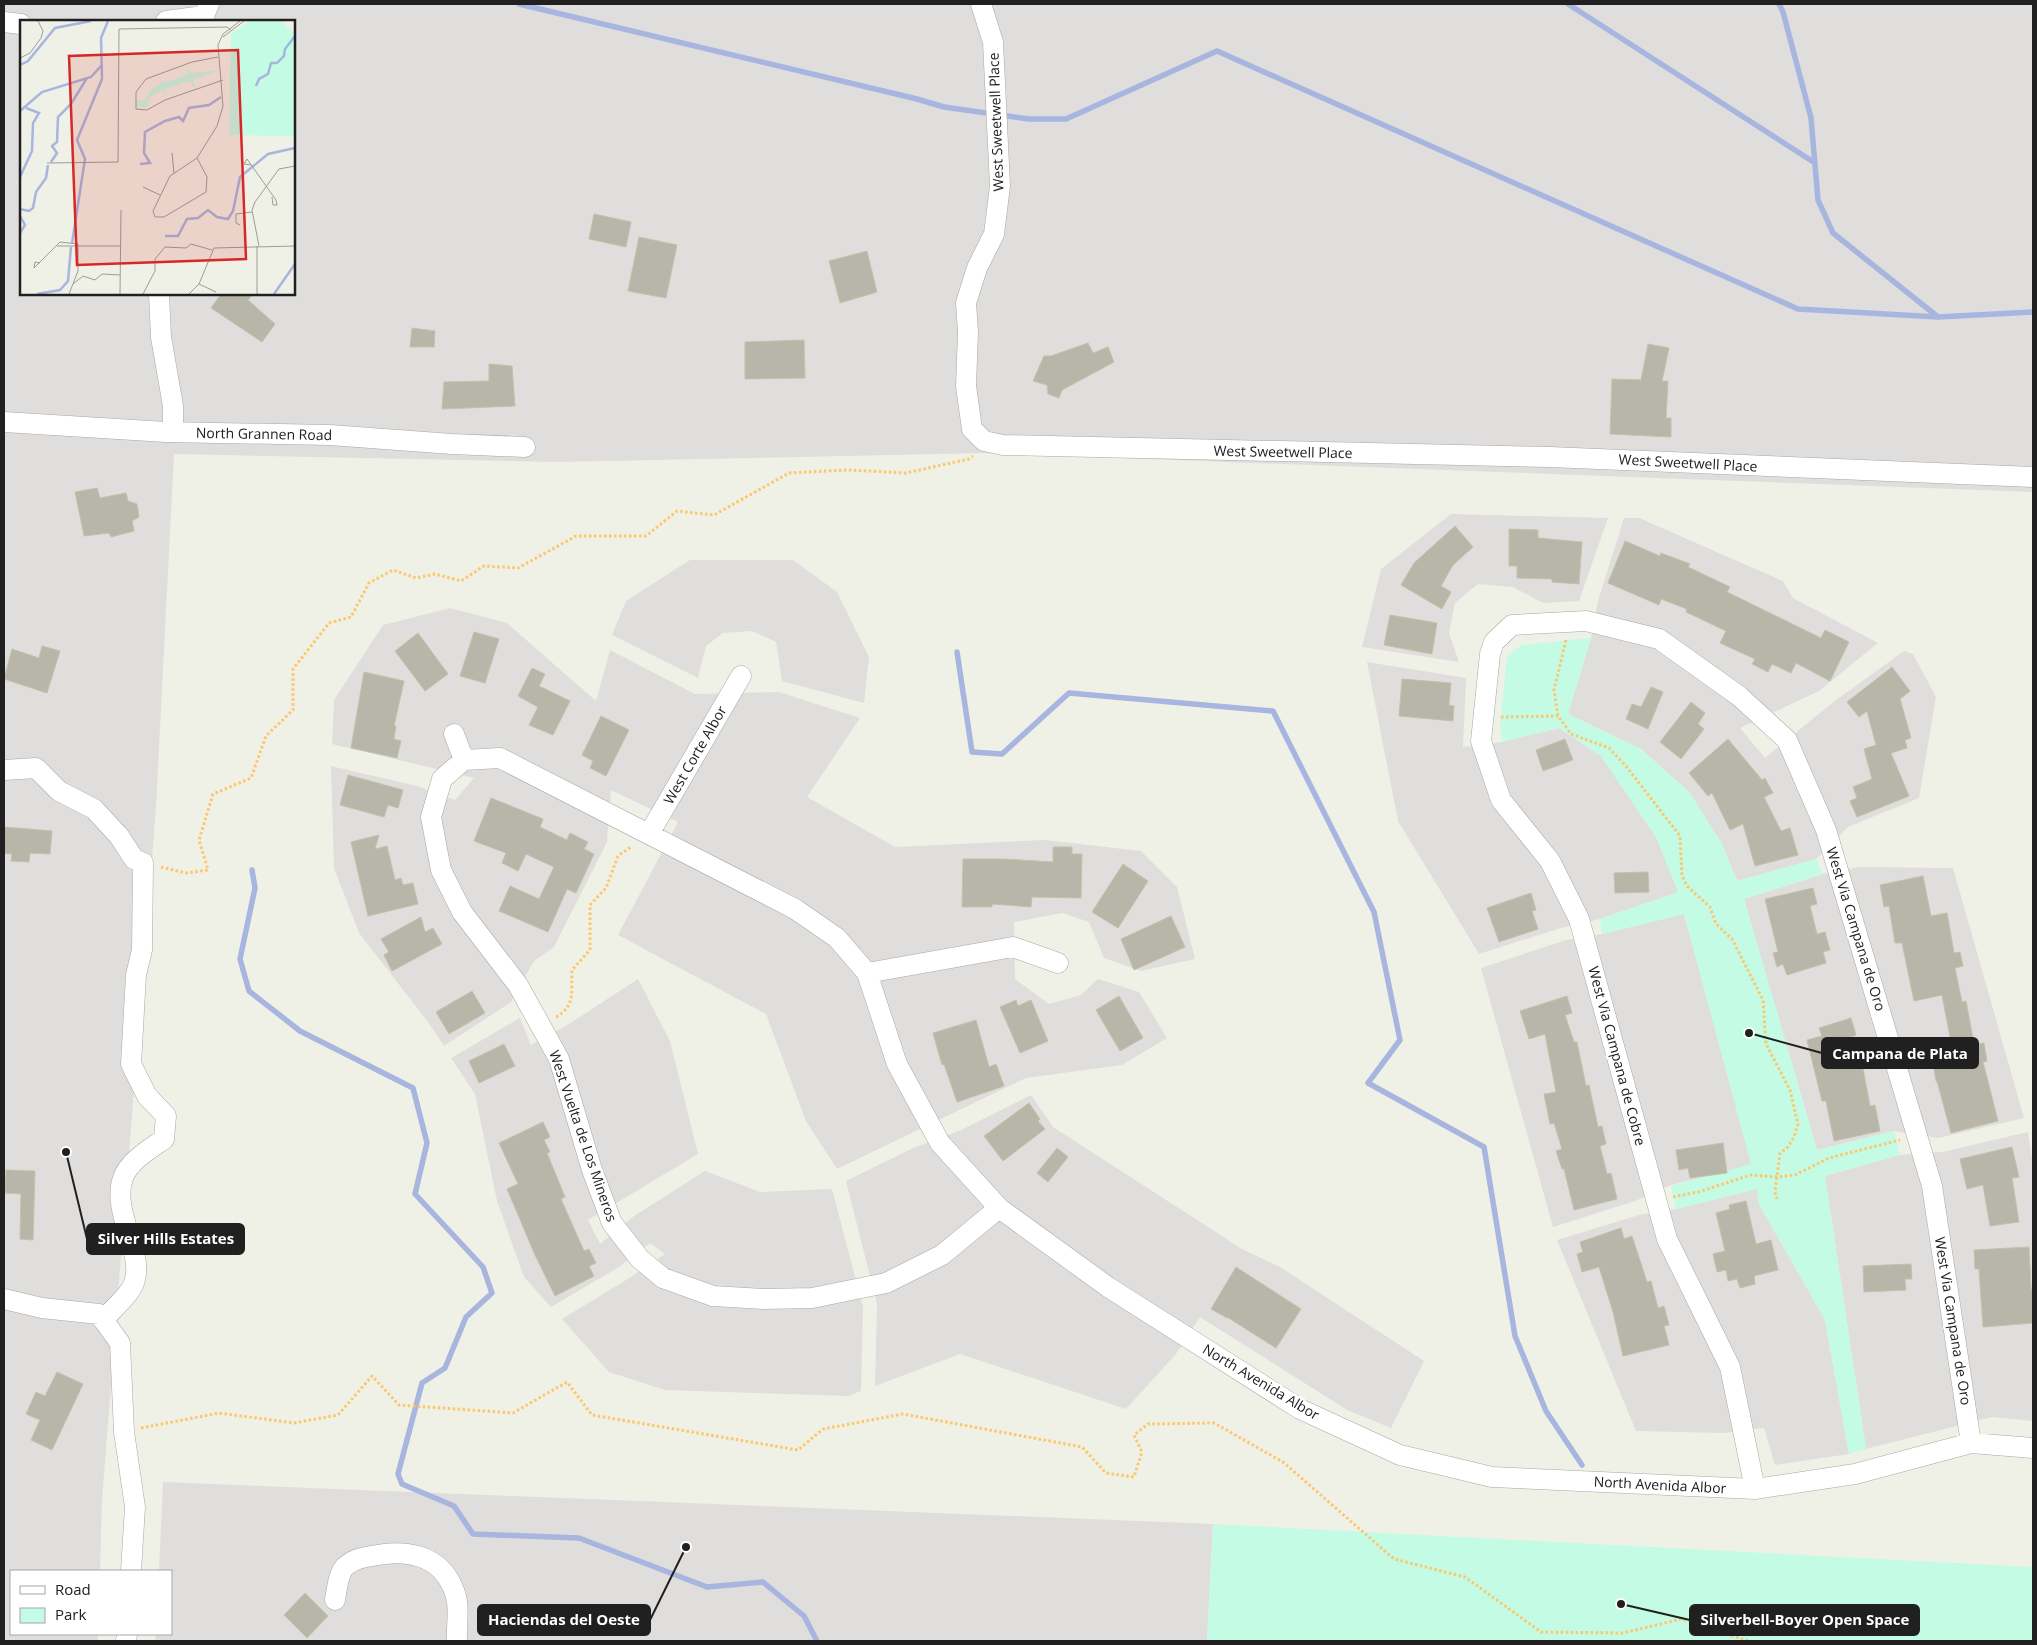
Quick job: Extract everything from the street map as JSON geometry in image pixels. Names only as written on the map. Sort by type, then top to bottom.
[{"type":"street","points":[[172,17],[204,16],[210,4]]},
{"type":"street","name":"West Sweetwell Place","points":[[981,4],[993,42],[1000,186],[994,234],[976,268],[966,303],[968,332],[966,386],[972,429],[984,441],[1003,445],[1550,457],[2033,476]]},
{"type":"street","points":[[4,22],[20,24]]},
{"type":"street","points":[[159,295],[161,337],[173,406],[173,432]]},
{"type":"street","name":"North Grannen Road","points":[[4,422],[173,432],[330,435],[525,447]]},
{"type":"street","name":"West Via Campana de Oro","points":[[1495,629],[1512,625],[1586,621],[1659,638],[1739,696],[1787,740],[1826,830],[1932,1186],[1971,1443]]},
{"type":"street","name":"West Via Campana de Cobre","points":[[1495,629],[1494,642],[1490,654],[1481,741],[1501,800],[1550,861],[1579,919],[1667,1239],[1730,1367],[1755,1489]]},
{"type":"street","name":"West Corte Albor","points":[[649,834],[741,676]]},
{"type":"street","points":[[454,734],[464,760],[500,758],[795,909],[838,938],[866,973],[1013,947],[1058,963]]},
{"type":"street","name":"West Vuelta de Los Mineros","points":[[464,760],[442,779],[432,816],[440,870],[462,912],[518,984],[559,1059],[592,1170],[612,1223],[640,1259],[663,1278],[713,1296],[764,1299],[812,1298],[886,1283],[942,1255],[998,1208]]},
{"type":"street","points":[[4,770],[36,768],[59,791],[94,809],[119,836],[134,858],[144,863],[142,950],[136,976],[130,1064],[147,1096],[166,1116],[164,1139],[136,1160],[123,1178],[120,1207],[137,1268],[132,1288],[103,1320]]},
{"type":"street","name":"North Avenida Albor","points":[[866,973],[896,1064],[940,1143],[998,1208],[1108,1288],[1300,1409],[1400,1455],[1492,1478],[1755,1489],[1856,1474],[1971,1443],[2033,1448]]},
{"type":"street","points":[[4,1299],[42,1308],[99,1314],[120,1343],[124,1432],[135,1507],[131,1570]]},
{"type":"street","points":[[335,1600],[340,1578],[346,1565],[361,1558],[397,1552],[418,1556],[439,1566],[453,1588],[458,1608],[457,1641]]},
{"type":"path","points":[[144,863],[186,873],[208,870],[199,840],[213,794],[251,778],[266,736],[294,710],[293,669],[329,622],[351,617],[369,583],[393,570],[416,578],[435,574],[461,581],[484,566],[518,568],[576,536],[646,536],[677,510],[714,515],[789,473],[848,470],[906,473],[969,459],[988,442]]},
{"type":"path","points":[[1570,622],[1554,690],[1558,716],[1571,734],[1609,748],[1626,766],[1680,836],[1682,876],[1688,886],[1710,907],[1716,924],[1732,939],[1763,1000],[1766,1044],[1790,1090],[1798,1124],[1794,1137],[1787,1148],[1780,1153],[1777,1199]]},
{"type":"path","points":[[1483,718],[1558,716]]},
{"type":"path","points":[[541,1025],[563,1013],[570,1004],[572,970],[590,950],[590,906],[606,888],[618,856],[649,834]]},
{"type":"path","points":[[1657,1202],[1698,1192],[1751,1175],[1777,1177],[1795,1175],[1830,1158],[1917,1136]]},
{"type":"path","points":[[124,1432],[219,1413],[294,1422],[338,1415],[372,1376],[399,1404],[514,1413],[567,1382],[592,1415],[798,1450],[823,1429],[903,1414],[1082,1447],[1106,1473],[1134,1477],[1142,1452],[1134,1435],[1148,1424],[1214,1423],[1283,1462],[1394,1559],[1465,1577],[1541,1632],[1623,1633],[1681,1619],[1748,1641]]},
{"type":"shaded area","points":[[4,4],[2033,4],[2033,492],[986,453],[558,462],[174,454],[156,807],[102,1500],[100,1570],[10,1570],[10,1635],[98,1635],[98,1641],[4,1641]]},
{"type":"shaded area","points":[[1451,514],[1608,518],[1579,601],[1543,603],[1513,587],[1478,584],[1455,603],[1449,633],[1459,662],[1362,647],[1381,569]]},
{"type":"shaded area","points":[[1624,518],[1639,518],[1783,581],[1793,598],[1878,643],[1819,691],[1740,728],[1765,758],[1832,703],[1904,651],[1913,654],[1936,697],[1919,798],[1848,827],[1816,859],[1737,881],[1722,844],[1689,792],[1641,749],[1568,714],[1591,638],[1598,601]]},
{"type":"shaded area","points":[[690,560],[793,560],[837,592],[869,657],[864,703],[782,681],[776,642],[752,631],[723,633],[706,646],[698,678],[612,635],[626,601]]},
{"type":"shaded area","points":[[450,608],[507,623],[596,701],[610,650],[695,694],[779,692],[860,718],[807,797],[895,847],[1044,840],[1141,851],[1177,887],[1195,959],[1141,971],[1104,958],[1089,922],[1062,913],[1014,922],[1015,979],[1049,1004],[1081,995],[1098,979],[1139,992],[1167,1038],[1122,1065],[1026,1078],[837,1169],[806,1121],[766,1014],[618,935],[678,822],[611,790],[607,842],[554,947],[534,961],[511,1002],[444,1046],[428,1022],[359,933],[334,868],[331,766],[417,786],[455,800],[474,778],[332,744],[334,700],[383,625]]},
{"type":"shaded area","points":[[1367,662],[1466,678],[1463,747],[1502,742],[1559,728],[1601,756],[1656,837],[1679,892],[1600,919],[1561,928],[1479,954],[1398,821]]},
{"type":"shaded area","points":[[1859,867],[1953,868],[2024,1118],[1938,1138],[1894,1131],[1817,1150],[1744,899],[1823,874]]},
{"type":"shaded area","points":[[1684,914],[1752,1165],[1671,1185],[1635,1201],[1553,1227],[1481,968],[1566,940],[1602,934]]},
{"type":"shaded area","points":[[638,979],[670,1041],[698,1154],[588,1220],[600,1244],[634,1216],[705,1171],[760,1192],[832,1189],[863,1307],[861,1391],[848,1396],[665,1390],[609,1372],[562,1319],[665,1254],[650,1243],[619,1267],[551,1307],[524,1277],[497,1201],[475,1094],[451,1058],[520,1018],[531,1045],[569,1024]]},
{"type":"shaded area","points":[[1031,1095],[1053,1127],[1242,1249],[1280,1267],[1424,1361],[1391,1428],[1347,1410],[1200,1317],[1176,1354],[1126,1409],[960,1354],[875,1386],[877,1304],[846,1181],[913,1148],[959,1131]]},
{"type":"shaded area","points":[[2028,1132],[2033,1165],[2033,1421],[1992,1417],[1866,1449],[1825,1176],[1900,1155],[1942,1152]]},
{"type":"shaded area","points":[[1757,1188],[1759,1204],[1825,1320],[1849,1454],[1775,1465],[1764,1428],[1724,1433],[1636,1431],[1557,1240],[1639,1215],[1676,1209]]},
{"type":"shaded area","points":[[163,1482],[1213,1524],[1207,1641],[155,1641],[156,1635],[172,1635],[172,1570],[159,1570]]},
{"type":"green space","points":[[1591,638],[1568,714],[1641,749],[1689,792],[1722,844],[1737,881],[1816,859],[1823,874],[1744,899],[1817,1150],[1894,1131],[1900,1155],[1825,1176],[1866,1449],[1849,1454],[1825,1320],[1759,1204],[1757,1189],[1676,1209],[1671,1186],[1751,1164],[1684,914],[1602,934],[1600,919],[1678,892],[1656,837],[1601,756],[1559,728],[1502,742],[1500,723],[1507,657],[1521,645]]},
{"type":"green space","points":[[1213,1524],[2033,1567],[2033,1641],[1207,1641]]},
{"type":"building","points":[[594,214],[631,222],[626,247],[589,239]]},
{"type":"building","points":[[639,237],[677,245],[666,298],[628,291]]},
{"type":"building","points":[[867,251],[877,292],[840,303],[829,261]]},
{"type":"building","points":[[220,295],[252,295],[248,300],[275,324],[262,342],[211,308]]},
{"type":"building","points":[[412,328],[435,331],[434,347],[410,347]]},
{"type":"building","points":[[804,340],[805,378],[745,379],[745,342]]},
{"type":"building","points":[[1088,343],[1093,353],[1108,347],[1114,362],[1062,390],[1059,398],[1048,394],[1047,385],[1033,381],[1044,356],[1051,356]]},
{"type":"building","points":[[1648,344],[1669,348],[1662,381],[1668,381],[1666,418],[1671,418],[1671,437],[1610,434],[1612,379],[1641,380]]},
{"type":"building","points":[[489,364],[512,366],[515,406],[442,409],[444,382],[489,381]]},
{"type":"building","points":[[97,488],[100,498],[126,493],[128,501],[137,504],[139,517],[132,521],[134,531],[111,537],[109,533],[84,536],[75,492]]},
{"type":"building","points":[[1455,526],[1473,547],[1453,565],[1441,586],[1451,592],[1442,609],[1401,585],[1414,563]]},
{"type":"building","points":[[1509,529],[1538,530],[1538,538],[1582,542],[1579,584],[1552,582],[1552,579],[1517,578],[1517,566],[1509,566]]},
{"type":"building","points":[[1625,541],[1660,556],[1661,553],[1690,564],[1688,567],[1730,587],[1727,592],[1821,638],[1825,630],[1849,642],[1830,681],[1796,663],[1791,673],[1772,664],[1768,672],[1752,664],[1755,659],[1720,643],[1726,631],[1686,612],[1687,609],[1661,599],[1659,605],[1608,583]]},
{"type":"building","points":[[1390,615],[1437,623],[1432,654],[1384,645]]},
{"type":"building","points":[[474,632],[499,639],[485,683],[460,676]]},
{"type":"building","points":[[418,633],[448,674],[425,691],[395,651]]},
{"type":"building","points":[[42,646],[60,651],[47,693],[4,679],[12,649],[39,658]]},
{"type":"building","points":[[1892,667],[1910,691],[1900,699],[1911,738],[1905,740],[1907,748],[1891,753],[1909,796],[1857,817],[1850,801],[1857,798],[1853,787],[1872,779],[1864,749],[1876,745],[1867,711],[1859,717],[1847,702]]},
{"type":"building","points":[[532,668],[545,674],[539,686],[570,701],[553,735],[529,725],[538,707],[518,696]]},
{"type":"building","points":[[364,672],[404,681],[394,726],[396,726],[394,739],[401,741],[397,758],[351,748]]},
{"type":"building","points":[[1402,679],[1451,683],[1449,705],[1454,706],[1453,721],[1399,716]]},
{"type":"building","points":[[1651,687],[1663,692],[1648,729],[1626,719],[1632,704],[1641,707]]},
{"type":"building","points":[[1691,702],[1705,713],[1698,724],[1704,729],[1681,759],[1660,742]]},
{"type":"building","points":[[601,716],[629,730],[606,776],[590,768],[593,761],[582,755]]},
{"type":"building","points":[[1565,739],[1573,760],[1543,771],[1536,750]]},
{"type":"building","points":[[1728,739],[1762,780],[1765,778],[1773,793],[1764,797],[1781,831],[1790,828],[1798,855],[1755,866],[1743,824],[1730,830],[1712,793],[1708,796],[1689,773]]},
{"type":"building","points":[[348,775],[403,790],[398,808],[388,805],[384,817],[340,805]]},
{"type":"building","points":[[491,798],[543,819],[540,827],[567,840],[570,833],[588,842],[584,849],[594,854],[576,893],[567,889],[548,932],[499,911],[510,886],[539,899],[554,867],[526,854],[518,871],[502,863],[506,853],[474,841]]},
{"type":"building","points":[[4,827],[52,831],[50,854],[30,853],[29,862],[11,861],[12,854],[4,853]]},
{"type":"building","points":[[379,835],[375,849],[387,846],[395,880],[401,878],[403,885],[413,883],[418,904],[368,916],[351,842]]},
{"type":"building","points":[[1053,847],[1072,847],[1072,854],[1082,854],[1081,898],[1032,897],[1031,907],[992,904],[992,907],[962,907],[963,859],[1053,862]]},
{"type":"building","points":[[1123,864],[1148,881],[1118,928],[1092,912]]},
{"type":"building","points":[[1648,872],[1649,892],[1615,893],[1614,873]]},
{"type":"building","points":[[1923,876],[1931,916],[1947,913],[1954,953],[1960,952],[1963,966],[1955,968],[1962,1002],[1966,1001],[1974,1044],[1984,1043],[1987,1061],[1983,1062],[1998,1121],[1951,1133],[1936,1081],[1931,1051],[1952,1048],[1942,995],[1914,1001],[1902,943],[1895,943],[1889,906],[1884,907],[1880,885]]},
{"type":"building","points":[[1813,888],[1817,904],[1810,906],[1817,934],[1825,932],[1830,950],[1823,952],[1826,963],[1787,975],[1783,964],[1777,967],[1773,953],[1778,952],[1765,899]]},
{"type":"building","points":[[1531,893],[1536,910],[1532,911],[1538,929],[1499,942],[1487,908]]},
{"type":"building","points":[[1171,916],[1185,947],[1134,970],[1121,939]]},
{"type":"building","points":[[421,917],[425,932],[433,928],[442,944],[392,971],[384,955],[389,952],[381,939]]},
{"type":"building","points":[[472,991],[485,1013],[449,1034],[436,1012]]},
{"type":"building","points":[[1119,996],[1143,1038],[1120,1051],[1096,1010]]},
{"type":"building","points":[[1567,996],[1572,1013],[1565,1015],[1574,1042],[1577,1042],[1586,1086],[1589,1085],[1598,1127],[1602,1126],[1606,1144],[1600,1146],[1607,1174],[1611,1173],[1617,1199],[1574,1210],[1564,1169],[1562,1169],[1556,1151],[1562,1149],[1554,1123],[1550,1124],[1544,1094],[1556,1092],[1545,1034],[1529,1039],[1520,1011]]},
{"type":"building","points":[[1016,1000],[1018,1006],[1031,1000],[1048,1041],[1020,1053],[1000,1007]]},
{"type":"building","points":[[1851,1018],[1856,1035],[1848,1038],[1855,1064],[1862,1063],[1870,1106],[1875,1105],[1880,1131],[1834,1141],[1826,1101],[1822,1101],[1807,1040],[1822,1036],[1819,1028]]},
{"type":"building","points":[[976,1020],[989,1067],[996,1064],[1004,1086],[957,1102],[944,1064],[942,1065],[933,1033]]},
{"type":"building","points":[[504,1044],[515,1066],[479,1083],[469,1061]]},
{"type":"building","points":[[1029,1103],[1040,1119],[1038,1121],[1045,1129],[1003,1161],[984,1136]]},
{"type":"building","points":[[543,1122],[550,1137],[544,1140],[550,1152],[547,1153],[565,1197],[561,1199],[584,1251],[589,1249],[596,1263],[589,1266],[594,1276],[555,1296],[507,1189],[518,1184],[499,1143]]},
{"type":"building","points":[[1723,1143],[1727,1173],[1690,1178],[1688,1168],[1679,1170],[1676,1150]]},
{"type":"building","points":[[2012,1147],[2019,1177],[2012,1178],[2019,1222],[1990,1226],[1983,1185],[1967,1189],[1960,1159]]},
{"type":"building","points":[[1057,1148],[1068,1157],[1048,1182],[1037,1173]]},
{"type":"building","points":[[6,1170],[35,1171],[33,1240],[20,1239],[21,1194],[5,1193]]},
{"type":"building","points":[[1746,1201],[1756,1244],[1771,1240],[1778,1270],[1754,1276],[1755,1284],[1740,1288],[1737,1279],[1728,1281],[1726,1270],[1717,1272],[1713,1254],[1725,1251],[1716,1213],[1730,1209],[1729,1205]]},
{"type":"building","points":[[1621,1228],[1624,1239],[1632,1236],[1647,1282],[1651,1281],[1658,1308],[1664,1306],[1669,1325],[1664,1326],[1669,1345],[1623,1356],[1613,1312],[1599,1267],[1582,1272],[1577,1254],[1583,1252],[1580,1242]]},
{"type":"building","points":[[2029,1247],[2031,1289],[2033,1289],[2033,1323],[1983,1327],[1979,1269],[1975,1269],[1974,1250]]},
{"type":"building","points":[[1911,1264],[1912,1279],[1905,1279],[1906,1290],[1864,1292],[1863,1266]]},
{"type":"building","points":[[1236,1267],[1301,1309],[1276,1348],[1211,1309]]},
{"type":"building","points":[[57,1372],[83,1384],[52,1450],[31,1440],[40,1420],[26,1414],[36,1392],[45,1396]]},
{"type":"building","points":[[305,1593],[328,1616],[307,1638],[284,1615]]},
{"type":"waterway","points":[[519,4],[944,107],[1029,119],[1066,119],[1217,51],[1798,309],[1938,317],[2033,312]]},
{"type":"waterway","points":[[1568,4],[1815,163]]},
{"type":"waterway","points":[[1779,4],[1783,12],[1811,118],[1818,200],[1833,233],[1938,317]]},
{"type":"waterway","points":[[957,652],[972,752],[1002,754],[1069,693],[1273,711],[1374,912],[1400,1040],[1368,1083],[1484,1147],[1515,1336],[1546,1411],[1582,1465]]},
{"type":"waterway","points":[[252,870],[255,888],[240,959],[249,991],[300,1031],[413,1088],[427,1143],[415,1194],[483,1267],[492,1293],[466,1317],[445,1368],[422,1383],[398,1474],[402,1484],[454,1506],[473,1534],[579,1538],[707,1587],[763,1582],[804,1616],[817,1641]]},
{"type":"place","name":"Campana de Plata","points":[[1749,1033]]},
{"type":"place","name":"Silver Hills Estates","points":[[66,1152]]},
{"type":"place","name":"Haciendas del Oeste","points":[[686,1547]]},
{"type":"place","name":"Silverbell-Boyer Open Space","points":[[1621,1604]]}]
